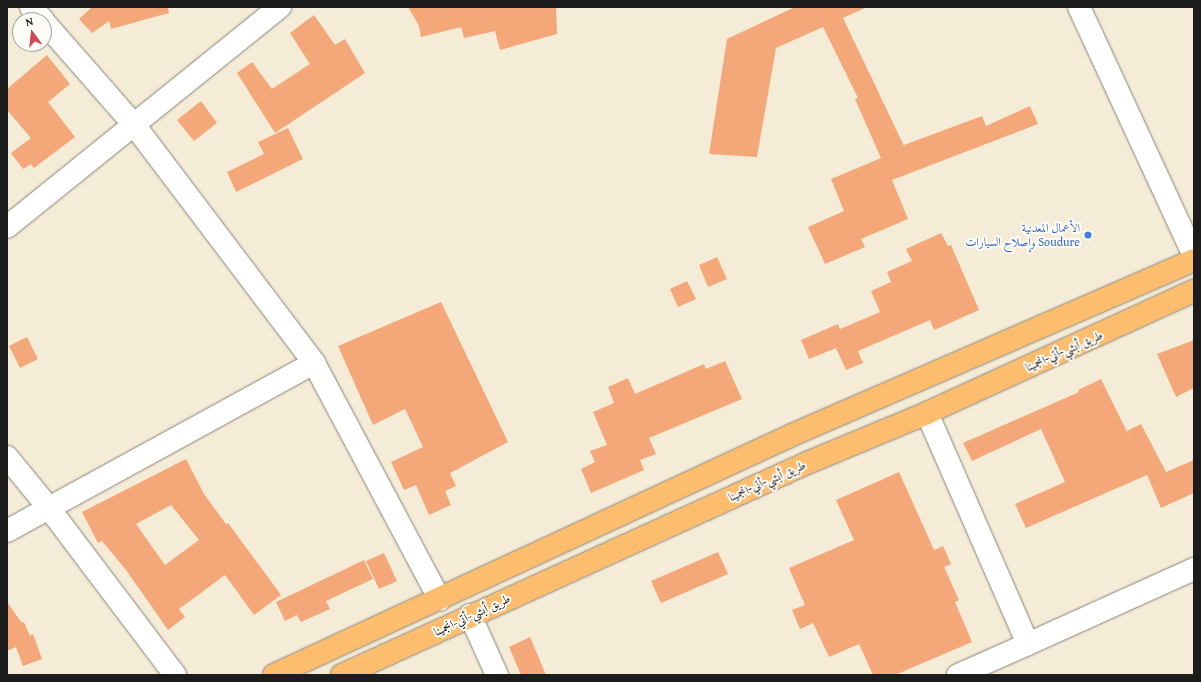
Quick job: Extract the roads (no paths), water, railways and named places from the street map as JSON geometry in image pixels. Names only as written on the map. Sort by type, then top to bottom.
[{"type":"highway","points":[[274,675],[440,600],[792,435],[1194,260]]},
{"type":"highway","name":"طريق أبشي-أتي-انجمينا","points":[[342,675],[470,615],[807,463],[927,413],[1194,291]]},
{"type":"highway","points":[[792,435],[807,463]]},
{"type":"street","points":[[7,227],[135,126],[280,7]]},
{"type":"street","points":[[1079,7],[1194,256]]},
{"type":"street","points":[[52,31],[135,126],[314,363],[440,600]]},
{"type":"street","points":[[7,531],[48,507],[314,363]]},
{"type":"street","points":[[927,413],[1028,644]]},
{"type":"street","points":[[7,457],[48,507],[175,675]]},
{"type":"street","points":[[958,675],[1194,570]]},
{"type":"street","points":[[470,615],[497,675]]},
{"type":"place","name":"الأعمال المعدنية وإصلاح السيارات Soudure","points":[[1088,235]]}]
